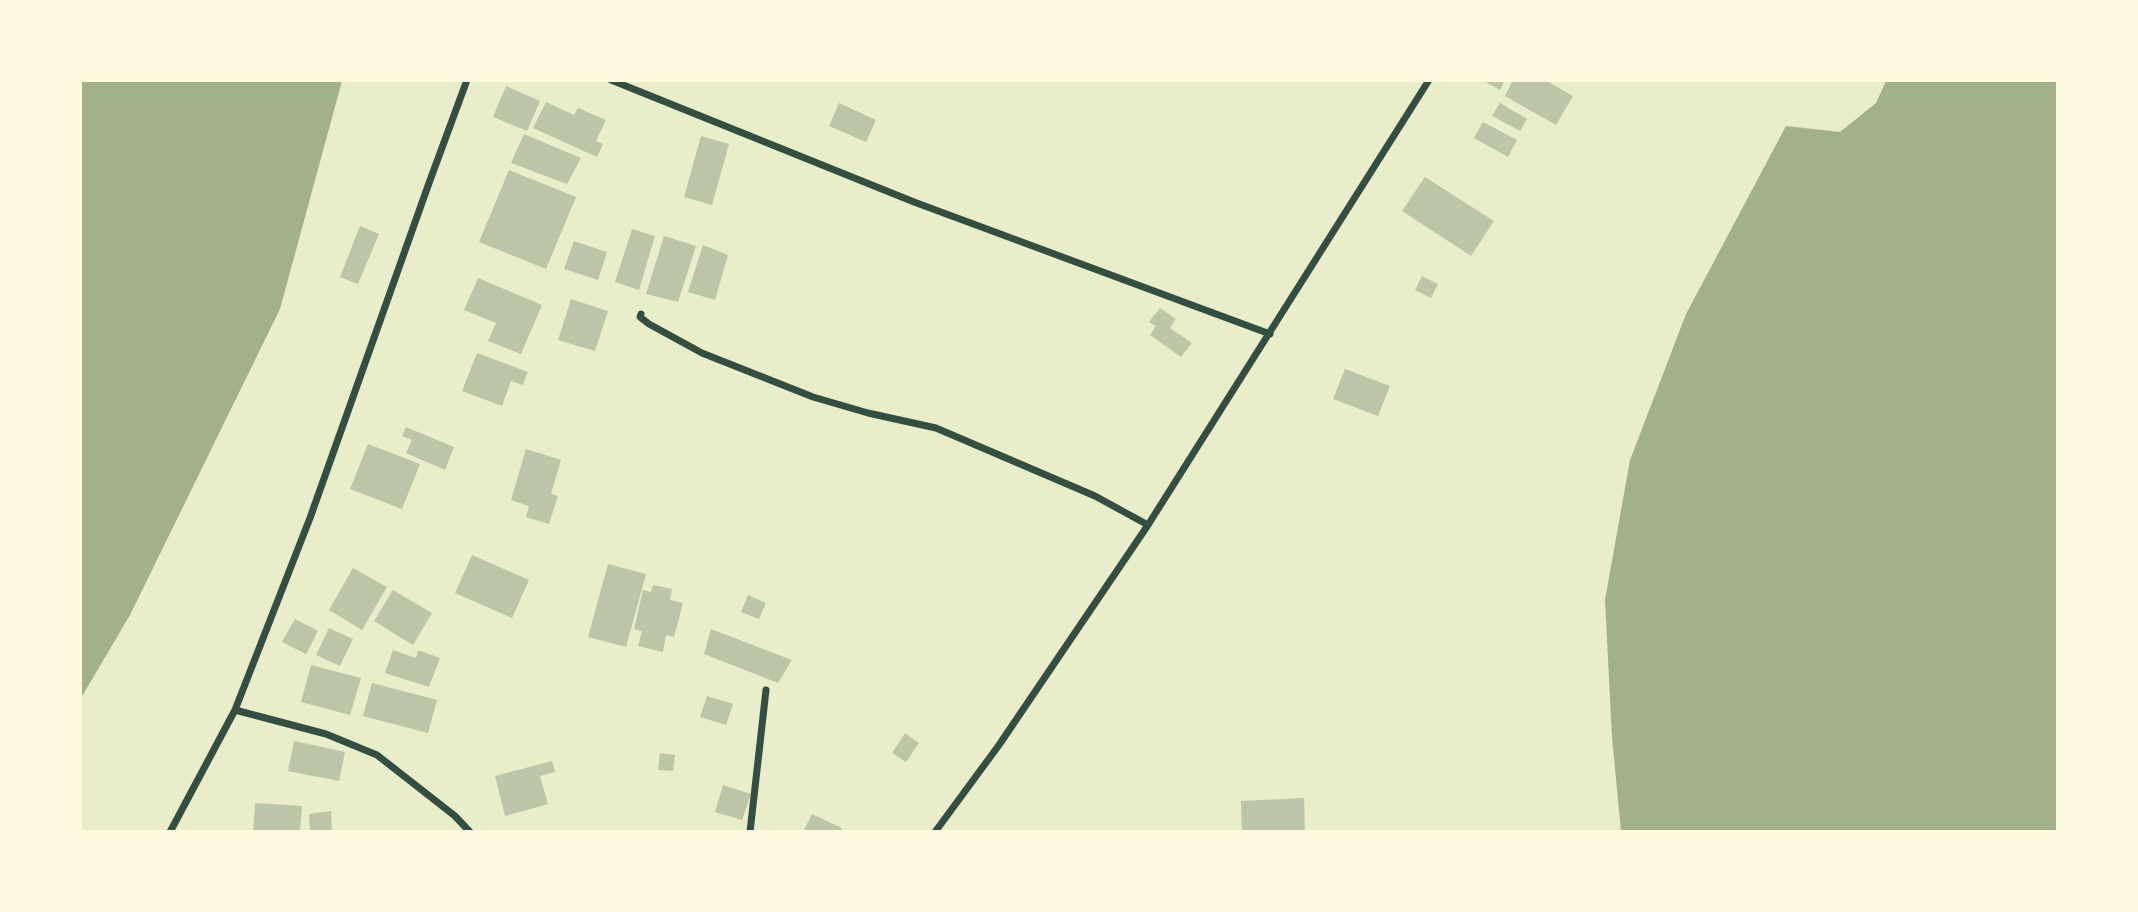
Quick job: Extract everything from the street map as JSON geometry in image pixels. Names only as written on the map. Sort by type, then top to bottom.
[{"type":"street","points":[[170,831],[235,710],[310,518],[467,80]]},
{"type":"street","points":[[611,80],[914,202],[1270,334]]},
{"type":"street","points":[[935,831],[999,745],[1148,525],[1429,80]]},
{"type":"street","points":[[641,314],[640,317],[649,324],[702,353],[813,397],[936,428],[1094,496],[1148,525]]},
{"type":"street","points":[[750,831],[766,690]]},
{"type":"street","points":[[235,710],[327,734],[376,755],[455,816],[470,831]]},
{"type":"shaded area","points":[[81,80],[342,81],[280,309],[130,615],[81,698]]},
{"type":"shaded area","points":[[1886,81],[2057,81],[2057,831],[1621,831],[1612,737],[1605,600],[1630,460],[1686,314],[1786,126],[1840,132],[1876,103]]},
{"type":"building","points":[[1482,80],[1505,80],[1500,90]]},
{"type":"building","points":[[1513,80],[1545,80],[1573,96],[1556,125],[1505,96]]},
{"type":"building","points":[[506,86],[540,101],[527,131],[493,117]]},
{"type":"building","points":[[546,102],[574,115],[578,108],[606,120],[596,141],[603,144],[597,157],[533,128]]},
{"type":"building","points":[[839,103],[876,120],[866,142],[829,126]]},
{"type":"building","points":[[1500,103],[1527,119],[1520,131],[1492,116]]},
{"type":"building","points":[[1483,122],[1517,140],[1508,157],[1474,138]]},
{"type":"building","points":[[524,134],[581,158],[567,184],[511,163]]},
{"type":"building","points":[[701,136],[729,144],[712,205],[684,197]]},
{"type":"building","points":[[509,170],[576,197],[546,269],[479,242]]},
{"type":"building","points":[[1425,177],[1494,221],[1471,256],[1402,211]]},
{"type":"building","points":[[360,226],[379,234],[358,284],[340,277]]},
{"type":"building","points":[[632,229],[655,236],[639,290],[615,282]]},
{"type":"building","points":[[664,236],[696,246],[678,302],[646,294]]},
{"type":"building","points":[[574,241],[607,252],[598,280],[564,269]]},
{"type":"building","points":[[703,245],[728,255],[715,300],[688,292]]},
{"type":"building","points":[[1422,276],[1438,284],[1431,298],[1415,290]]},
{"type":"building","points":[[478,278],[542,305],[521,354],[488,341],[496,323],[464,310]]},
{"type":"building","points":[[571,299],[608,311],[595,351],[558,340]]},
{"type":"building","points":[[1160,308],[1176,319],[1170,328],[1192,343],[1181,357],[1150,335],[1156,326],[1149,322]]},
{"type":"building","points":[[477,353],[528,372],[523,385],[511,381],[502,406],[462,391]]},
{"type":"building","points":[[1345,369],[1390,386],[1378,416],[1333,399]]},
{"type":"building","points":[[406,427],[454,447],[445,470],[406,453],[412,440],[402,436]]},
{"type":"building","points":[[368,444],[420,464],[402,509],[350,489]]},
{"type":"building","points":[[526,449],[561,460],[551,494],[558,496],[549,524],[526,517],[529,506],[511,500]]},
{"type":"building","points":[[472,555],[529,580],[512,618],[455,593]]},
{"type":"building","points":[[608,564],[646,574],[626,647],[588,637]]},
{"type":"building","points":[[353,568],[387,587],[362,630],[329,610]]},
{"type":"building","points":[[653,585],[672,589],[670,600],[683,603],[674,637],[666,635],[663,652],[638,646],[642,631],[634,629],[643,590],[651,592]]},
{"type":"building","points":[[393,590],[432,613],[413,645],[374,621]]},
{"type":"building","points":[[748,595],[766,603],[759,619],[741,612]]},
{"type":"building","points":[[295,619],[318,631],[306,654],[282,642]]},
{"type":"building","points":[[329,628],[353,639],[340,666],[316,655]]},
{"type":"building","points":[[711,629],[792,660],[778,683],[704,654]]},
{"type":"building","points":[[393,650],[416,658],[418,650],[440,658],[429,687],[385,673]]},
{"type":"building","points":[[311,665],[361,678],[350,715],[301,702]]},
{"type":"building","points":[[372,683],[437,700],[428,733],[363,716]]},
{"type":"building","points":[[707,696],[733,704],[726,725],[700,717]]},
{"type":"building","points":[[905,733],[919,743],[906,762],[892,753]]},
{"type":"building","points":[[294,741],[345,752],[339,781],[288,771]]},
{"type":"building","points":[[660,753],[675,755],[673,771],[658,770]]},
{"type":"building","points":[[552,761],[555,772],[540,776],[548,804],[505,816],[495,776]]},
{"type":"building","points":[[723,785],[751,794],[742,820],[715,812]]},
{"type":"building","points":[[1304,798],[1305,832],[1242,832],[1241,801]]},
{"type":"building","points":[[255,803],[302,806],[300,832],[253,832]]},
{"type":"building","points":[[331,811],[332,832],[310,832],[309,814]]},
{"type":"building","points":[[812,814],[842,828],[841,832],[803,832]]}]
